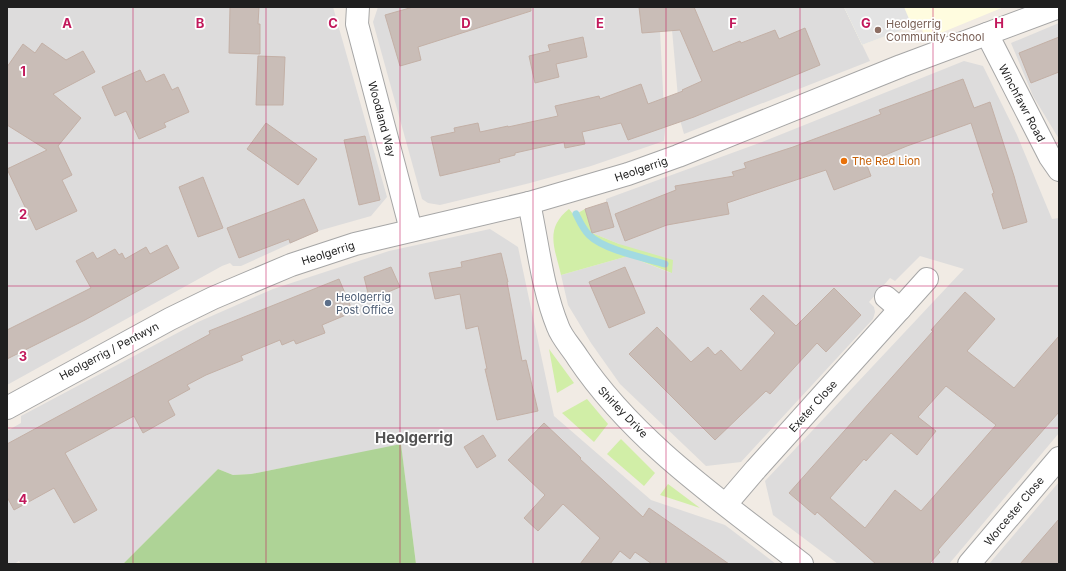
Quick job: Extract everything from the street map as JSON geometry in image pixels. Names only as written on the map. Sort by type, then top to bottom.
[{"type":"street","name":"Woodland Way","points":[[358,7],[357,24],[411,230]]},
{"type":"street","name":"Heolgerrig","points":[[213,298],[291,265],[355,244],[529,203],[628,174],[678,156],[901,66],[1058,7]]},
{"type":"street","name":"Winchfawr Road","points":[[987,34],[1050,158],[1059,170]]},
{"type":"street","name":"Shirley Drive","points":[[529,203],[546,289],[558,328],[594,381],[628,418],[674,463],[802,564]]},
{"type":"street","name":"Exeter Close","points":[[726,504],[893,303],[927,279]]},
{"type":"street","name":"Heolgerrig / Pentwyn","points":[[7,408],[163,322],[213,298]]},
{"type":"street","name":"Worcester Close","points":[[969,564],[1059,458]]},
{"type":"shaded area","points":[[7,7],[333,7],[387,197],[371,216],[318,231],[241,266],[233,266],[230,263],[222,266],[7,385]]},
{"type":"shaded area","points":[[378,7],[657,7],[660,31],[665,131],[664,141],[591,166],[530,183],[440,205],[428,203],[422,199],[373,22]]},
{"type":"shaded area","points":[[670,7],[844,7],[870,61],[684,134],[680,120]]},
{"type":"shaded area","name":"Heolgerrig Community School","points":[[844,7],[1004,7],[926,39],[919,23],[862,45]]},
{"type":"shaded area","points":[[844,7],[904,7],[912,26],[862,45]]},
{"type":"shaded area","points":[[1059,23],[1059,139],[1033,96],[1011,43]]},
{"type":"shaded area","points":[[964,61],[983,66],[1017,135],[1052,219],[1059,218],[1059,433],[949,564],[838,564],[773,515],[765,481],[964,269],[920,256],[895,281],[890,278],[869,302],[874,307],[875,312],[873,319],[741,462],[706,466],[620,384],[591,343],[568,305],[561,275],[628,256],[671,273],[619,244],[592,233],[585,209],[606,203],[606,199],[762,142]]},
{"type":"shaded area","points":[[490,229],[518,247],[554,416],[651,500],[725,525],[776,564],[416,564],[401,445],[251,474],[233,475],[218,469],[123,564],[21,564],[19,561],[14,564],[7,564],[7,431],[21,423],[21,416],[198,322],[273,289],[389,251]]},
{"type":"shaded area","points":[[1059,482],[1059,564],[989,564]]},
{"type":"green space","points":[[569,209],[573,214],[585,209],[592,233],[619,244],[673,260],[672,273],[628,256],[561,275],[553,239],[556,224],[561,216]]},
{"type":"green space","points":[[549,349],[574,383],[557,393]]},
{"type":"green space","points":[[587,399],[608,424],[594,442],[562,413]]},
{"type":"green space","points":[[621,439],[655,473],[644,486],[607,454]]},
{"type":"green space","points":[[401,444],[416,564],[123,564],[218,469],[233,475],[251,474]]},
{"type":"green space","points":[[668,484],[700,508],[660,495]]},
{"type":"building","points":[[230,7],[259,7],[258,24],[260,24],[260,54],[229,53]]},
{"type":"building","points":[[413,7],[531,7],[531,11],[418,47],[421,60],[400,66],[385,15]]},
{"type":"building","points":[[639,7],[694,7],[713,52],[740,41],[741,43],[775,30],[779,39],[805,28],[820,65],[694,117],[628,140],[621,123],[582,132],[585,144],[565,148],[564,142],[515,153],[515,155],[499,159],[500,162],[440,176],[431,137],[455,132],[454,128],[478,123],[480,132],[558,116],[555,106],[599,96],[600,99],[641,84],[648,104],[683,91],[682,90],[702,81],[680,30],[642,33]]},
{"type":"building","points":[[583,37],[587,57],[556,64],[559,77],[535,83],[529,56],[550,51],[548,45]]},
{"type":"building","points":[[1059,37],[1059,72],[1031,83],[1019,53]]},
{"type":"building","points":[[42,43],[66,60],[83,51],[95,72],[53,94],[81,118],[58,146],[72,175],[62,180],[77,211],[36,230],[7,169],[47,150],[7,125],[7,67],[23,44],[35,53]]},
{"type":"building","points":[[258,56],[285,57],[283,105],[256,105]]},
{"type":"building","points":[[140,70],[146,82],[164,74],[172,90],[178,87],[189,112],[164,123],[166,127],[139,139],[126,111],[115,116],[102,87]]},
{"type":"building","points":[[963,79],[974,108],[990,102],[1027,222],[1003,229],[992,194],[994,193],[971,123],[907,146],[866,163],[871,176],[834,190],[826,170],[727,203],[729,214],[667,225],[625,241],[615,214],[676,190],[675,186],[734,176],[732,172],[746,168],[744,163],[793,147],[881,114],[879,110]]},
{"type":"building","points":[[266,123],[317,159],[298,185],[247,149]]},
{"type":"building","points":[[365,136],[380,200],[359,205],[344,140]]},
{"type":"building","points":[[203,177],[223,228],[198,237],[179,187]]},
{"type":"building","points":[[304,199],[318,231],[290,243],[289,239],[239,258],[227,228]]},
{"type":"building","points":[[607,202],[614,227],[592,233],[585,209]]},
{"type":"building","points":[[167,245],[179,268],[85,320],[7,359],[7,330],[91,288],[76,261],[93,252],[97,259],[115,249],[119,255],[122,253],[125,259],[146,247],[150,254]]},
{"type":"building","points":[[501,253],[508,282],[522,361],[526,360],[538,411],[497,420],[485,369],[487,369],[478,326],[466,329],[460,294],[435,299],[429,273],[462,267],[461,262]]},
{"type":"building","points":[[391,267],[400,287],[388,292],[389,294],[370,301],[364,277]]},
{"type":"building","points":[[625,267],[645,313],[609,328],[589,282]]},
{"type":"building","points":[[339,279],[353,312],[322,325],[325,333],[296,344],[294,340],[282,345],[280,340],[241,356],[243,360],[206,375],[187,385],[190,389],[168,401],[175,415],[143,433],[134,416],[65,453],[97,510],[74,523],[54,488],[14,510],[7,497],[7,444],[210,334],[209,331]]},
{"type":"building","points":[[834,288],[861,315],[826,352],[817,343],[770,394],[766,391],[715,440],[629,354],[657,327],[691,362],[708,347],[715,355],[721,350],[741,371],[775,333],[750,309],[763,295],[796,326]]},
{"type":"building","points":[[965,292],[995,319],[967,351],[1014,388],[1059,336],[1059,412],[938,550],[940,552],[929,564],[876,564],[817,512],[815,515],[789,493],[933,331],[931,330]],"holes":[[[946,386],[996,425],[921,511],[895,490],[865,528],[830,498],[864,459],[866,461],[891,433],[917,455],[936,431],[918,417]]]},
{"type":"building","points":[[544,423],[581,458],[580,459],[643,517],[649,508],[729,564],[652,564],[635,552],[630,559],[620,551],[610,564],[580,564],[600,538],[563,504],[538,531],[524,518],[545,495],[508,460]]},
{"type":"building","points":[[483,435],[496,456],[477,468],[464,447]]},
{"type":"building","points":[[1059,519],[1059,564],[1020,564]]},
{"type":"waterway","points":[[576,214],[589,235],[604,245],[625,253],[665,264]]},
{"type":"place","name":"Heolgerrig Community School","points":[[878,30]]},
{"type":"place","name":"The Red Lion","points":[[844,161]]},
{"type":"place","name":"Heolgerrig Post Office","points":[[328,303]]},
{"type":"district","name":"Heolgerrig","points":[[414,438]]}]
